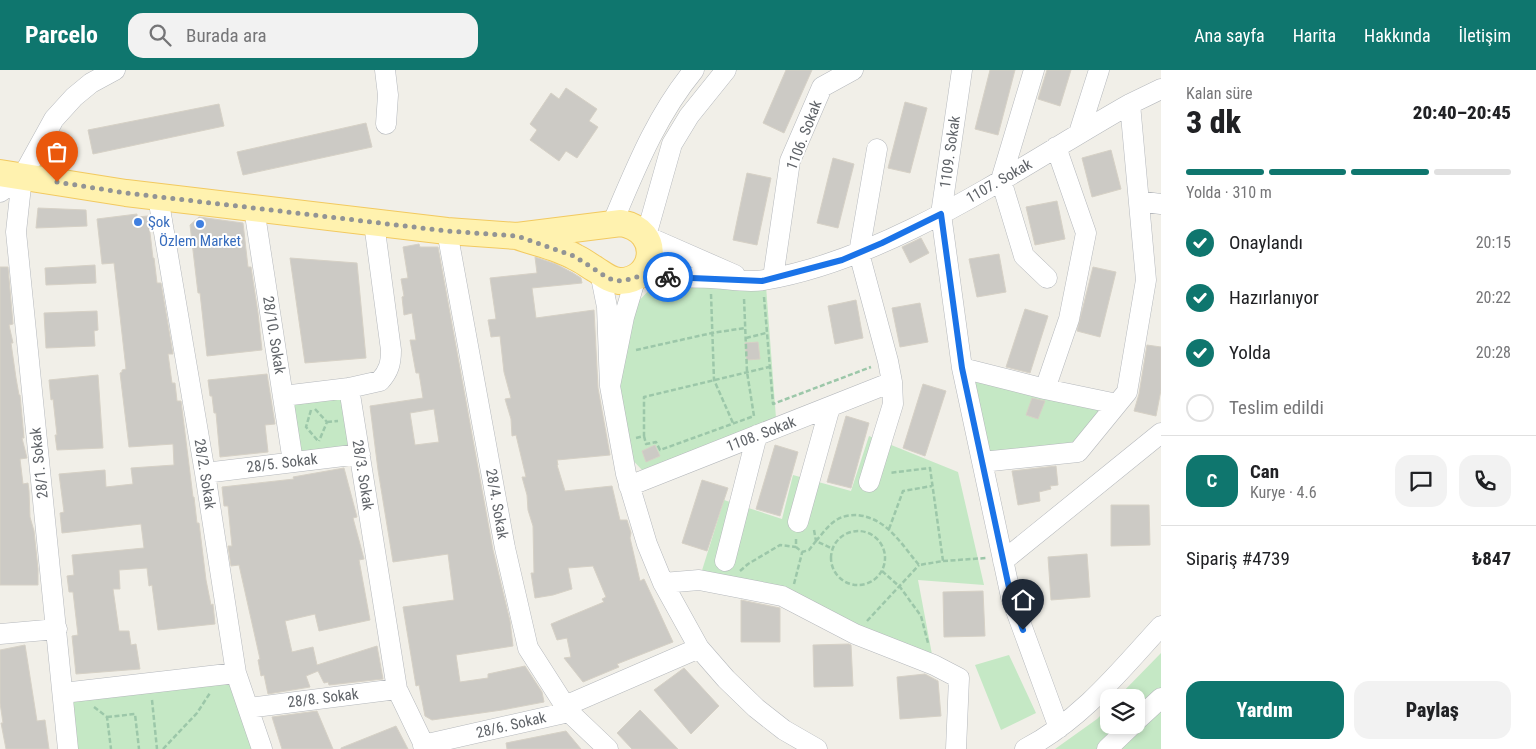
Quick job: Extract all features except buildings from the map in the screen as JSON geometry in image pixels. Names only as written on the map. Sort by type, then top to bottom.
[{"type":"main road","points":[[11,175],[158,197],[447,231],[517,236],[621,223],[639,229],[646,236],[650,254],[648,264],[636,277],[617,281],[608,278],[574,256],[517,236]]},
{"type":"main road","points":[[600,272],[594,264],[593,245],[596,236],[612,224]]},
{"type":"street","points":[[0,192],[54,119],[80,92],[115,70]]},
{"type":"street","points":[[385,70],[388,94],[386,124]]},
{"type":"street","points":[[612,224],[646,143],[676,91],[694,70]]},
{"type":"street","points":[[726,70],[689,116],[672,144],[646,236],[760,280]]},
{"type":"street","name":"1106. Sokak","points":[[760,280],[790,161],[822,87],[853,70]]},
{"type":"street","name":"1109. Sokak","points":[[962,70],[941,214],[962,368],[1011,597],[1060,728]]},
{"type":"street","points":[[1034,70],[1001,180],[1024,256],[1047,278]]},
{"type":"street","points":[[1078,134],[1099,70]]},
{"type":"street","name":"1107. Sokak","points":[[636,277],[760,280],[813,269],[842,260],[941,214],[1130,104],[1161,89]]},
{"type":"street","points":[[982,462],[1078,452],[1127,392],[1146,280],[1130,104]]},
{"type":"street","points":[[1045,389],[1068,319],[1086,233],[1056,147]]},
{"type":"street","points":[[870,479],[893,404],[892,382],[888,361],[859,253],[878,149]]},
{"type":"street","name":"28/1. Sokak","points":[[11,175],[68,749]]},
{"type":"street","name":"28/2. Sokak","points":[[158,197],[205,473],[236,673],[262,749]]},
{"type":"street","points":[[1139,201],[1161,204]]},
{"type":"street","name":"28/10. Sokak","points":[[254,208],[292,462]]},
{"type":"street","points":[[283,396],[349,388],[380,381],[387,373],[391,361],[374,222]]},
{"type":"street","name":"28/4. Sokak","points":[[447,231],[505,548],[528,648],[567,709],[608,749]]},
{"type":"street","points":[[600,272],[607,307],[610,386],[629,486],[647,544],[663,583],[699,648],[726,679],[756,708],[784,730],[817,749]]},
{"type":"street","points":[[610,386],[624,317],[636,277]]},
{"type":"street","points":[[962,368],[1045,389],[1117,404]]},
{"type":"street","name":"1108. Sokak","points":[[629,486],[892,382]]},
{"type":"street","name":"28/3. Sokak","points":[[349,388],[397,689],[425,747]]},
{"type":"street","points":[[798,522],[830,407]]},
{"type":"street","points":[[1003,559],[1161,433]]},
{"type":"street","points":[[724,561],[757,435]]},
{"type":"street","name":"28/5. Sokak","points":[[205,473],[292,462],[321,450],[360,454]]},
{"type":"street","points":[[663,583],[699,580],[782,596],[855,634],[959,678],[956,749]]},
{"type":"street","points":[[1026,749],[1045,739],[1074,717],[1103,690],[1161,626]]},
{"type":"street","points":[[0,634],[57,629]]},
{"type":"street","name":"28/6. Sokak","points":[[425,747],[567,709],[699,648]]},
{"type":"street","points":[[63,693],[236,673]]},
{"type":"street","name":"28/8. Sokak","points":[[248,708],[397,689]]},
{"type":"street","points":[[1145,713],[1161,698]]},
{"type":"street","points":[[1107,749],[1123,734]]},
{"type":"path","points":[[710,278],[714,380],[733,424]]},
{"type":"path","points":[[760,280],[745,328],[747,372],[754,416],[660,450],[656,442],[646,444],[644,436],[644,397],[747,372],[769,367]]},
{"type":"path","points":[[760,280],[767,332],[772,404],[888,361]]},
{"type":"path","points":[[617,354],[712,333],[745,328]]},
{"type":"path","points":[[746,338],[767,332]]},
{"type":"path","points":[[312,405],[327,422],[321,450],[306,427],[312,405]]},
{"type":"path","points":[[620,441],[644,436]]},
{"type":"path","points":[[870,479],[930,468],[943,561]]},
{"type":"path","points":[[889,529],[903,491],[932,486]]},
{"type":"path","points":[[802,552],[809,550],[827,528],[839,518],[852,515],[866,516],[882,522],[919,565]]},
{"type":"path","points":[[796,547],[798,522]]},
{"type":"path","points":[[862,531],[877,539],[885,554],[885,563],[882,571],[876,578],[869,583],[860,585],[844,580],[837,574],[831,558],[833,549],[844,535],[862,531]]},
{"type":"path","points":[[816,541],[833,549]]},
{"type":"path","points":[[726,584],[748,564],[780,545],[796,547],[802,552]]},
{"type":"path","points":[[790,600],[802,552]]},
{"type":"path","points":[[855,634],[919,565],[943,561],[1003,559]]},
{"type":"path","points":[[882,571],[900,587],[921,616],[934,666]]},
{"type":"path","points":[[163,749],[197,713],[208,697],[211,690],[210,676]]},
{"type":"path","points":[[151,698],[157,749]]},
{"type":"path","points":[[88,701],[107,717],[111,749]]},
{"type":"path","points":[[107,717],[135,714],[139,749]]},
{"type":"green space","points":[[657,282],[766,286],[776,418],[642,470],[626,453],[616,387],[630,310]]},
{"type":"green space","points":[[962,368],[1117,404],[1078,452],[982,462]]},
{"type":"green space","points":[[349,388],[360,454],[293,462],[283,396]]},
{"type":"green space","points":[[869,436],[958,472],[984,585],[918,580],[934,665],[783,596],[699,580],[724,500],[782,519],[793,475],[851,491]]},
{"type":"green space","points":[[1161,653],[1161,749],[1055,749],[1100,716],[1100,734],[1145,734],[1145,689],[1126,689]]},
{"type":"green space","points":[[1009,655],[1036,713],[1001,730],[975,665]]},
{"type":"green space","points":[[236,673],[262,749],[68,749],[63,693]]},
{"type":"way so far","points":[[57,182],[126,193],[447,231],[517,236],[574,256],[608,278],[617,281],[636,277],[668,277]]},
{"type":"place","name":"Şok","points":[[138,222]]},
{"type":"place","name":"Özlem Market","points":[[200,224]]},
{"type":"route","points":[[668,277],[762,281],[842,260],[941,214],[962,368],[1011,597],[1023,630]]}]
